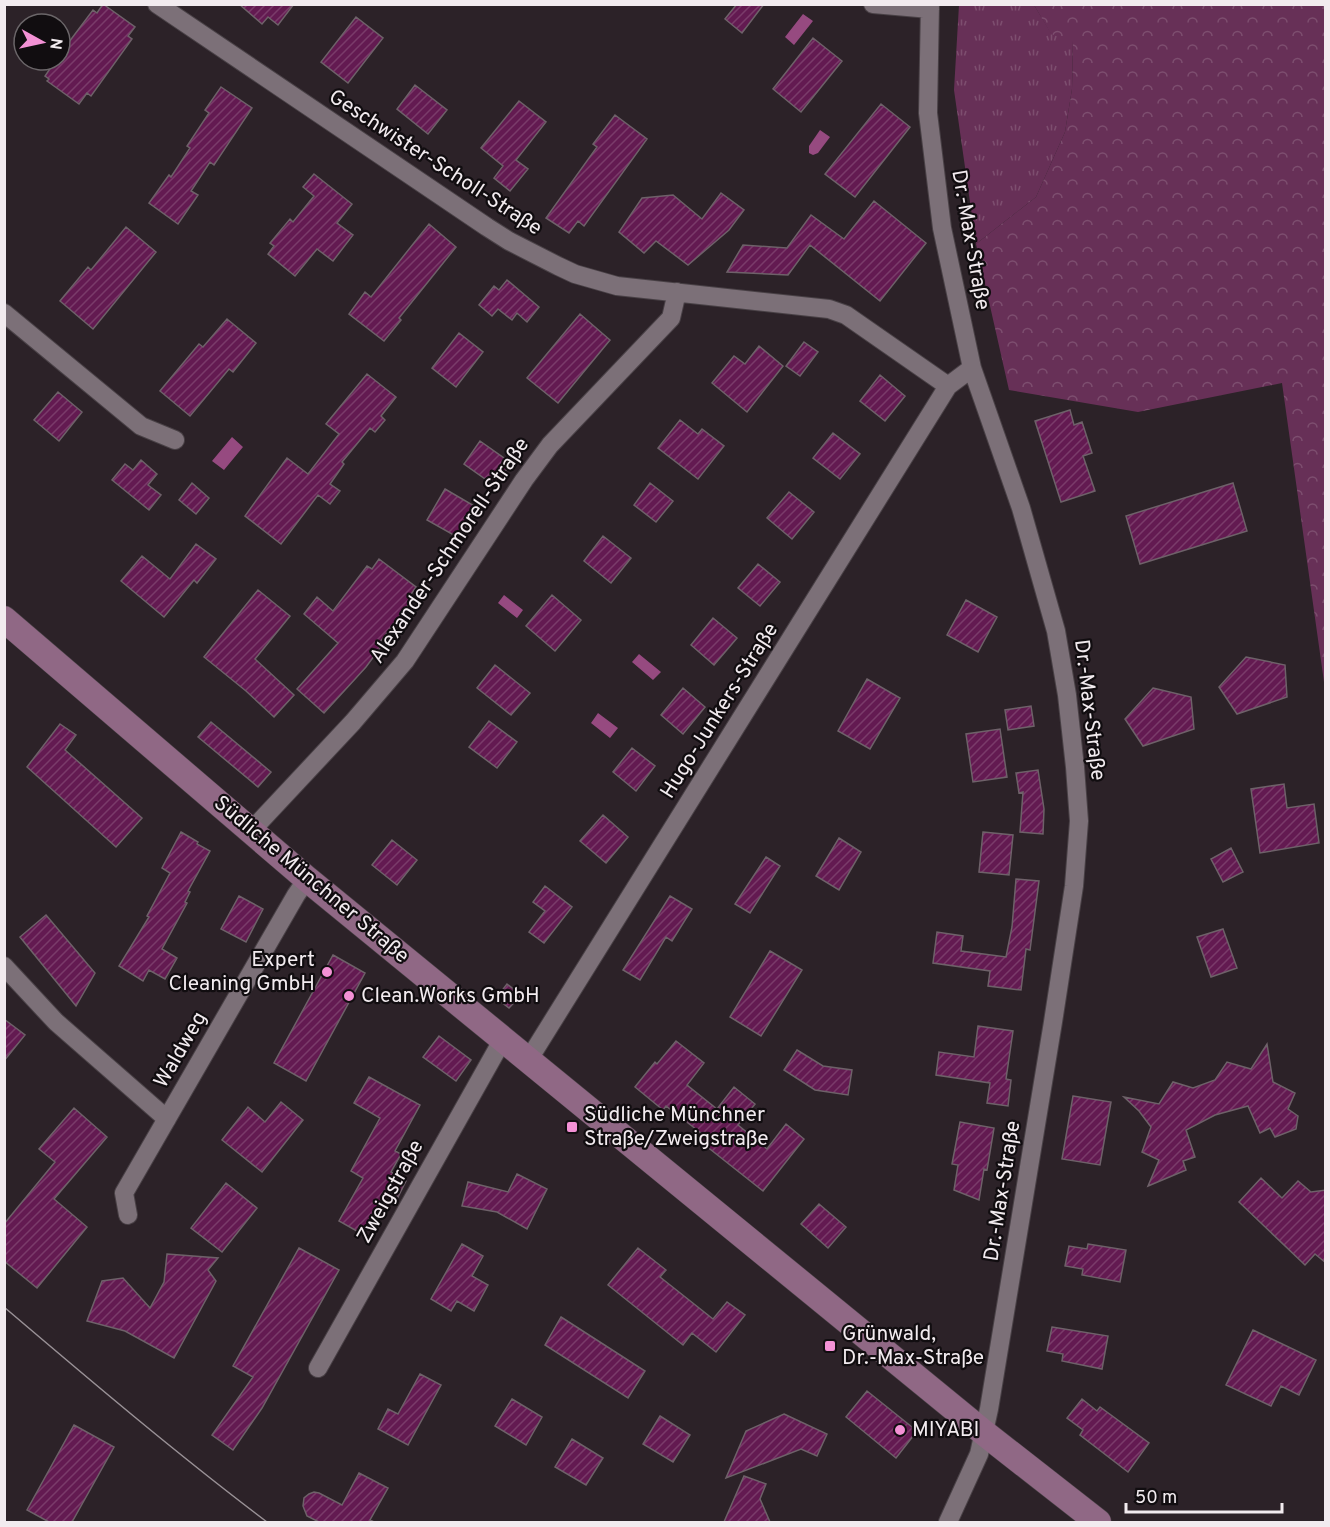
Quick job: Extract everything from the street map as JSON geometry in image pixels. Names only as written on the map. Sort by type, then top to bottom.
[{"type":"main road","name":"Südliche Münchner Straße","points":[[4,619],[307,879],[983,1432],[1098,1522]]},
{"type":"street","name":"Geschwister-Scholl-Straße","points":[[157,4],[509,241],[575,273],[617,286],[829,309],[846,315],[948,386]]},
{"type":"street","points":[[873,4],[930,7]]},
{"type":"street","name":"Dr.-Max-Straße","points":[[930,7],[928,113],[942,228],[972,368],[1021,508],[1056,631],[1067,695],[1079,821],[1074,886],[1053,1022],[979,1454],[948,1522]]},
{"type":"street","name":"Alexander-Schmorell-Straße","points":[[250,831],[353,722],[405,661],[550,444],[670,318],[677,292]]},
{"type":"street","points":[[4,313],[141,426],[175,440]]},
{"type":"street","points":[[948,386],[972,368]]},
{"type":"street","name":"Hugo-Junkers-Straße","points":[[529,1059],[948,386]]},
{"type":"street","name":"Waldweg","points":[[128,1215],[124,1192],[307,879]]},
{"type":"street","name":"Waldweg","points":[[4,966],[56,1022],[167,1119]]},
{"type":"street","name":"Zweigstraße","points":[[318,1368],[503,1039]]},
{"type":"green space","points":[[959,5],[1034,5],[1051,33],[1073,40],[1072,89],[1065,132],[1036,197],[976,244],[954,90]]},
{"type":"green space","points":[[1034,5],[1325,5],[1325,689],[1282,383],[1138,412],[1009,390],[976,244],[1036,197],[1065,132],[1072,89],[1073,41],[1051,34]]},
{"type":"shaded area","points":[[803,14],[813,21],[794,45],[785,37]]},
{"type":"shaded area","points":[[820,130],[830,137],[818,153],[813,155],[809,153],[809,146]]},
{"type":"shaded area","points":[[232,437],[243,447],[224,470],[212,461]]},
{"type":"shaded area","points":[[504,595],[523,610],[517,618],[498,603]]},
{"type":"shaded area","points":[[639,654],[661,672],[653,680],[632,662]]},
{"type":"shaded area","points":[[598,713],[618,728],[610,738],[591,723]]},
{"type":"building","points":[[103,4],[135,27],[128,36],[132,39],[91,96],[87,93],[79,104],[47,81],[49,79],[45,76],[48,72],[72,72],[72,38],[93,10],[97,13]]},
{"type":"building","points":[[239,4],[294,4],[278,25],[268,17],[262,24]]},
{"type":"building","points":[[737,4],[764,4],[742,33],[725,19]]},
{"type":"building","points":[[356,17],[383,38],[348,83],[321,62]]},
{"type":"building","points":[[813,38],[842,61],[801,112],[773,89]]},
{"type":"building","points":[[415,85],[447,110],[428,134],[397,109]]},
{"type":"building","points":[[221,87],[252,108],[214,165],[210,162],[191,191],[198,195],[178,224],[149,203],[169,175],[171,177],[190,148],[187,146],[209,113],[205,110]]},
{"type":"building","points":[[519,101],[546,122],[516,160],[528,169],[510,191],[494,178],[503,166],[481,148]]},
{"type":"building","points":[[881,104],[910,127],[855,197],[825,174]]},
{"type":"building","points":[[615,115],[647,139],[584,226],[578,221],[569,233],[546,218],[597,147],[593,144]]},
{"type":"building","points":[[314,174],[352,204],[337,223],[353,235],[333,261],[317,249],[295,276],[268,254],[274,246],[270,243],[290,219],[293,222],[314,196],[303,187]]},
{"type":"building","points":[[721,193],[744,210],[729,230],[688,265],[656,241],[644,253],[619,232],[642,198],[673,195],[702,219]]},
{"type":"building","points":[[874,201],[926,243],[880,301],[810,245],[788,275],[727,272],[743,245],[787,248],[811,215],[844,239]]},
{"type":"building","points":[[429,224],[456,247],[399,318],[401,320],[384,341],[349,314],[365,292],[371,297]]},
{"type":"building","points":[[126,227],[156,252],[93,329],[60,301],[88,267],[91,270]]},
{"type":"building","points":[[507,280],[539,307],[527,322],[517,313],[512,320],[498,309],[492,316],[479,305],[494,286],[499,290]]},
{"type":"building","points":[[580,314],[610,340],[558,403],[527,378]]},
{"type":"building","points":[[227,319],[256,343],[233,372],[229,369],[190,416],[160,391],[199,344],[203,347]]},
{"type":"building","points":[[459,333],[483,352],[456,387],[432,368]]},
{"type":"building","points":[[804,342],[818,352],[800,376],[786,366]]},
{"type":"building","points":[[759,346],[783,366],[747,412],[712,383],[734,356],[745,364]]},
{"type":"building","points":[[367,374],[396,397],[381,416],[385,420],[375,432],[370,428],[342,462],[344,464],[330,484],[340,491],[330,504],[318,495],[281,544],[245,516],[287,458],[308,474],[339,434],[326,424]]},
{"type":"building","points":[[880,375],[905,396],[885,421],[860,401]]},
{"type":"building","points":[[58,392],[82,412],[59,441],[34,420]]},
{"type":"building","points":[[1070,410],[1074,425],[1082,422],[1092,453],[1083,456],[1095,491],[1061,502],[1035,421]]},
{"type":"building","points":[[680,420],[698,434],[702,429],[724,446],[698,479],[658,448]]},
{"type":"building","points":[[833,433],[860,454],[840,479],[813,458]]},
{"type":"building","points":[[480,441],[511,463],[495,486],[464,464]]},
{"type":"building","points":[[141,460],[157,474],[148,485],[161,495],[149,510],[112,480],[125,464],[133,470]]},
{"type":"building","points":[[192,483],[209,498],[196,514],[179,500]]},
{"type":"building","points":[[650,483],[673,501],[656,522],[634,505]]},
{"type":"building","points":[[1233,483],[1247,531],[1140,564],[1126,516]]},
{"type":"building","points":[[445,489],[476,507],[459,538],[427,520]]},
{"type":"building","points":[[789,492],[814,512],[792,539],[767,518]]},
{"type":"building","points":[[603,536],[631,558],[611,583],[584,561]]},
{"type":"building","points":[[196,544],[216,559],[197,583],[194,580],[164,617],[121,581],[142,556],[170,579]]},
{"type":"building","points":[[379,559],[416,587],[409,597],[412,600],[380,642],[383,644],[366,667],[324,713],[297,689],[338,643],[304,614],[317,597],[333,611],[367,566],[372,569]]},
{"type":"building","points":[[758,564],[780,582],[760,606],[738,588]]},
{"type":"building","points":[[258,590],[290,616],[255,659],[294,695],[274,717],[204,657]]},
{"type":"building","points":[[552,595],[581,620],[555,651],[526,626]]},
{"type":"building","points":[[966,600],[997,617],[978,652],[947,635]]},
{"type":"building","points":[[713,618],[737,638],[714,665],[691,645]]},
{"type":"building","points":[[1246,657],[1285,665],[1287,697],[1237,714],[1219,687]]},
{"type":"building","points":[[495,665],[530,693],[511,715],[477,688]]},
{"type":"building","points":[[867,679],[900,698],[870,749],[838,731]]},
{"type":"building","points":[[683,688],[705,707],[683,734],[661,715]]},
{"type":"building","points":[[1153,688],[1191,697],[1194,729],[1143,746],[1125,719]]},
{"type":"building","points":[[1031,706],[1034,726],[1008,730],[1005,710]]},
{"type":"building","points":[[489,721],[517,742],[497,768],[469,747]]},
{"type":"building","points":[[211,722],[271,772],[258,787],[198,737]]},
{"type":"building","points":[[60,724],[76,735],[65,750],[142,818],[116,847],[27,767]]},
{"type":"building","points":[[1000,729],[1007,777],[973,782],[966,734]]},
{"type":"building","points":[[632,748],[655,766],[636,791],[613,772]]},
{"type":"building","points":[[1038,770],[1044,809],[1043,834],[1020,832],[1023,792],[1019,793],[1016,773]]},
{"type":"building","points":[[1284,784],[1287,808],[1314,804],[1319,843],[1260,853],[1251,789]]},
{"type":"building","points":[[603,815],[628,837],[606,863],[580,841]]},
{"type":"building","points":[[181,832],[210,851],[188,891],[190,892],[185,902],[187,903],[162,949],[177,958],[165,979],[149,970],[143,981],[119,966],[149,917],[147,916],[170,873],[162,868]]},
{"type":"building","points":[[983,832],[1013,835],[1009,875],[979,872]]},
{"type":"building","points":[[839,838],[861,852],[839,890],[816,876]]},
{"type":"building","points":[[392,840],[417,860],[397,885],[372,865]]},
{"type":"building","points":[[1231,848],[1243,872],[1223,882],[1211,859]]},
{"type":"building","points":[[766,857],[780,866],[750,913],[735,904]]},
{"type":"building","points":[[1016,879],[1039,881],[1030,950],[1026,949],[1021,990],[988,986],[990,971],[933,963],[937,932],[963,936],[961,951],[1006,957],[1012,927]]},
{"type":"building","points":[[545,886],[572,907],[544,943],[529,932],[545,911],[533,902]]},
{"type":"building","points":[[239,896],[263,909],[246,942],[221,929]]},
{"type":"building","points":[[670,896],[692,909],[672,941],[666,937],[640,980],[623,970]]},
{"type":"building","points":[[46,915],[95,973],[76,1006],[20,937]]},
{"type":"building","points":[[1223,929],[1237,968],[1211,977],[1197,937]]},
{"type":"building","points":[[770,951],[802,970],[761,1036],[730,1017]]},
{"type":"building","points":[[333,955],[365,973],[306,1081],[274,1063]]},
{"type":"building","points":[[507,984],[521,995],[509,1008],[496,998]]},
{"type":"building","points":[[4,1019],[25,1035],[4,1061]]},
{"type":"building","points":[[978,1026],[1013,1031],[1006,1079],[1011,1080],[1008,1106],[987,1103],[990,1083],[936,1075],[939,1052],[974,1057]]},
{"type":"building","points":[[439,1036],[471,1060],[456,1081],[423,1057]]},
{"type":"building","points":[[676,1041],[704,1063],[687,1085],[717,1109],[734,1087],[755,1104],[738,1125],[767,1149],[786,1124],[804,1139],[763,1191],[696,1138],[701,1133],[666,1106],[663,1110],[635,1087]]},
{"type":"building","points":[[1267,1044],[1273,1082],[1295,1093],[1288,1109],[1298,1116],[1296,1129],[1275,1137],[1270,1128],[1260,1133],[1248,1106],[1215,1115],[1186,1130],[1195,1157],[1183,1161],[1186,1170],[1148,1186],[1159,1160],[1142,1152],[1151,1127],[1124,1097],[1159,1104],[1173,1082],[1193,1088],[1215,1080],[1227,1062],[1251,1069]]},
{"type":"building","points":[[797,1050],[823,1066],[852,1070],[848,1095],[815,1090],[784,1070]]},
{"type":"building","points":[[369,1077],[420,1105],[395,1151],[401,1154],[391,1172],[406,1181],[398,1197],[387,1191],[362,1234],[339,1221],[363,1178],[351,1171],[380,1118],[354,1103]]},
{"type":"building","points":[[1073,1096],[1111,1102],[1100,1165],[1062,1159]]},
{"type":"building","points":[[281,1102],[303,1120],[262,1172],[222,1140],[248,1107],[265,1122]]},
{"type":"building","points":[[74,1108],[107,1137],[54,1199],[87,1227],[37,1288],[4,1261],[4,1224],[55,1162],[39,1149]]},
{"type":"building","points":[[960,1122],[994,1128],[979,1200],[954,1190],[958,1165],[952,1164]]},
{"type":"building","points":[[517,1174],[547,1189],[527,1229],[497,1212],[462,1206],[468,1182],[508,1192]]},
{"type":"building","points":[[1261,1178],[1282,1198],[1298,1181],[1311,1192],[1326,1190],[1326,1263],[1315,1254],[1305,1265],[1239,1202]]},
{"type":"building","points":[[226,1183],[257,1208],[222,1252],[191,1228]]},
{"type":"building","points":[[819,1204],[846,1227],[828,1248],[801,1224]]},
{"type":"building","points":[[462,1244],[483,1256],[472,1276],[488,1285],[474,1311],[457,1301],[451,1311],[431,1299]]},
{"type":"building","points":[[1088,1244],[1126,1250],[1120,1282],[1082,1275],[1083,1269],[1065,1266],[1069,1246],[1087,1249]]},
{"type":"building","points":[[299,1248],[339,1270],[262,1408],[233,1450],[212,1435],[253,1377],[233,1366]]},
{"type":"building","points":[[638,1248],[666,1270],[660,1277],[713,1319],[727,1302],[745,1315],[716,1352],[692,1333],[683,1345],[608,1285]]},
{"type":"building","points":[[167,1254],[218,1258],[208,1270],[216,1281],[174,1358],[125,1331],[87,1321],[102,1281],[123,1278],[150,1308],[164,1282]]},
{"type":"building","points":[[561,1317],[645,1371],[628,1398],[545,1345]]},
{"type":"building","points":[[1052,1327],[1108,1336],[1102,1369],[1062,1361],[1063,1354],[1047,1351]]},
{"type":"building","points":[[1253,1330],[1316,1360],[1299,1395],[1281,1386],[1271,1406],[1226,1385]]},
{"type":"building","points":[[420,1374],[441,1385],[408,1445],[378,1429],[388,1409],[398,1414]]},
{"type":"building","points":[[867,1391],[917,1431],[896,1458],[846,1417]]},
{"type":"building","points":[[512,1399],[542,1417],[526,1445],[495,1426]]},
{"type":"building","points":[[1082,1399],[1097,1411],[1100,1407],[1149,1443],[1128,1472],[1080,1435],[1083,1430],[1067,1418]]},
{"type":"building","points":[[784,1414],[827,1434],[817,1456],[801,1449],[726,1478],[746,1431]]},
{"type":"building","points":[[660,1416],[690,1435],[673,1462],[643,1444]]},
{"type":"building","points":[[74,1425],[114,1447],[72,1522],[49,1522],[27,1510]]},
{"type":"building","points":[[572,1439],[603,1458],[586,1485],[555,1467]]},
{"type":"building","points":[[359,1473],[388,1488],[370,1520],[374,1522],[319,1522],[307,1516],[303,1506],[304,1498],[314,1492],[342,1505]]},
{"type":"building","points":[[744,1476],[766,1484],[760,1499],[770,1522],[724,1522]]},
{"type":"tram line","points":[[4,1307],[167,1444],[267,1522]]},
{"type":"place","name":"Expert Cleaning GmbH","points":[[327,972]]},
{"type":"place","name":"Clean.Works GmbH","points":[[349,996]]},
{"type":"place","name":"Südliche Münchner Straße/Zweigstraße","points":[[572,1127]]},
{"type":"place","name":"Grünwald, Dr.-Max-Straße","points":[[830,1346]]},
{"type":"place","name":"MIYABI","points":[[900,1430]]}]
